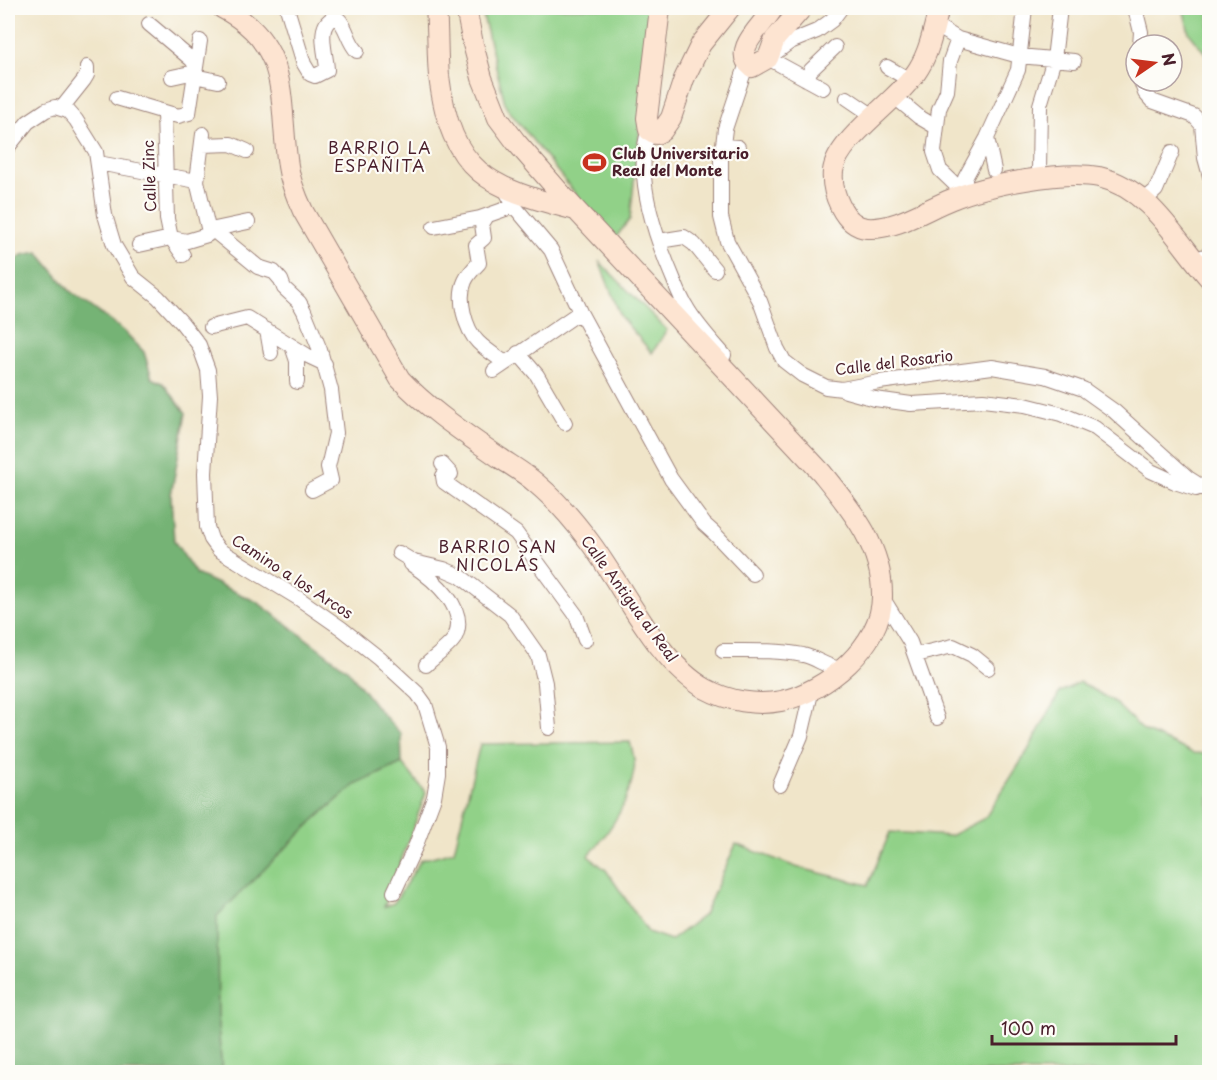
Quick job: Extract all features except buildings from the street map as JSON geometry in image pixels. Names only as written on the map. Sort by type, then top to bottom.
[{"type":"main road","points":[[436,8],[439,74],[443,103],[453,138],[466,160],[483,176],[504,187],[541,201],[576,210]]},
{"type":"main road","name":"Calle Antigua al Real","points":[[231,10],[249,25],[267,46],[278,72],[283,99],[288,168],[303,211],[400,379],[414,394],[536,483],[555,501],[589,541],[662,650],[684,675],[708,690],[736,701],[755,703],[780,701],[812,689],[842,669],[856,655],[868,639],[877,620],[882,597],[879,569],[871,541],[850,508],[822,473],[576,210],[516,142],[498,118],[482,78],[472,44],[466,8]]},
{"type":"main road","points":[[660,8],[647,112],[649,130],[656,134],[671,118],[684,79],[701,44],[730,8]]},
{"type":"main road","points":[[773,8],[746,45],[744,53],[747,63],[752,67],[768,58],[776,39],[802,8]]},
{"type":"main road","points":[[937,16],[920,67],[895,97],[845,146],[838,157],[833,170],[834,186],[838,202],[850,221],[865,228],[886,226],[965,194],[987,188],[1072,174],[1099,177],[1122,185],[1145,200],[1202,257],[1209,279]]},
{"type":"street","points":[[287,8],[304,64],[310,74],[315,76],[327,70],[324,33],[326,24],[331,18],[336,17],[343,22],[351,43],[357,51]]},
{"type":"street","points":[[823,88],[768,58],[790,42],[817,32],[832,20],[841,8]]},
{"type":"street","points":[[965,194],[965,178],[987,138],[1018,70],[1024,8]]},
{"type":"street","points":[[1039,172],[1040,105],[1054,59],[1060,8]]},
{"type":"street","points":[[1135,8],[1140,33]]},
{"type":"street","points":[[937,16],[958,39],[1019,56],[1074,61]]},
{"type":"street","points":[[149,24],[192,60],[195,71]]},
{"type":"street","points":[[806,78],[811,70],[841,49],[817,32]]},
{"type":"street","points":[[958,39],[950,61],[947,91],[939,109],[934,152],[940,170],[965,194]]},
{"type":"street","points":[[117,98],[178,116],[189,113],[200,41]]},
{"type":"street","name":"Calle del Rosario","points":[[747,63],[725,129],[721,217],[727,241],[759,301],[784,361],[802,375],[826,387],[842,390],[879,382],[992,367],[1045,376],[1083,388],[1114,411],[1188,478],[1209,493]]},
{"type":"street","points":[[8,147],[28,122],[46,110],[54,107],[61,109],[84,80],[87,67]]},
{"type":"street","points":[[887,67],[910,80]]},
{"type":"street","points":[[172,77],[195,71],[218,81]]},
{"type":"street","points":[[1145,93],[1152,101],[1194,116],[1202,125],[1209,176]]},
{"type":"street","points":[[895,97],[919,117],[936,127]]},
{"type":"street","points":[[847,98],[875,117]]},
{"type":"street","name":"Camino a los Arcos","points":[[61,109],[68,111],[76,120],[96,152],[105,215],[114,245],[133,277],[158,297],[182,323],[198,345],[208,370],[210,396],[205,473],[207,527],[211,539],[219,550],[298,598],[341,628],[379,658],[417,693],[425,704],[438,747],[438,773],[434,797],[416,845],[394,892]]},
{"type":"street","name":"Calle Zinc","points":[[164,112],[167,219],[171,238]]},
{"type":"street","points":[[649,130],[644,145],[647,200],[658,241],[685,306],[740,375],[746,386],[762,396]]},
{"type":"street","points":[[987,138],[994,170]]},
{"type":"street","points":[[247,151],[231,144],[203,140],[197,182],[211,231],[258,267],[274,272],[281,280],[284,288],[299,302],[304,311],[325,364],[335,412],[335,439],[328,467],[331,480],[312,490]]},
{"type":"street","points":[[723,146],[738,147]]},
{"type":"street","points":[[1145,200],[1156,190],[1172,152]]},
{"type":"street","points":[[98,163],[197,182]]},
{"type":"street","points":[[504,187],[514,207],[551,250],[580,312],[671,479],[704,524],[753,574]]},
{"type":"street","points":[[434,227],[487,216],[514,207]]},
{"type":"street","points":[[487,216],[482,224],[484,238],[476,245],[479,263],[465,280],[461,292],[463,309],[476,341],[499,367],[580,312]]},
{"type":"street","points":[[140,245],[171,238],[187,241],[211,231],[249,222]]},
{"type":"street","points":[[658,241],[684,237],[694,244],[715,270]]},
{"type":"street","points":[[171,238],[183,255]]},
{"type":"street","points":[[211,327],[247,318],[325,364]]},
{"type":"street","points":[[267,330],[271,353]]},
{"type":"street","points":[[292,346],[297,361],[297,382]]},
{"type":"street","points":[[518,353],[537,375],[565,423]]},
{"type":"street","points":[[842,390],[875,399],[911,404],[983,400],[1025,405],[1061,414],[1095,428],[1151,471],[1209,493]]},
{"type":"street","points":[[442,464],[450,473],[443,477],[448,486],[516,533],[576,615],[585,640]]},
{"type":"street","points":[[426,664],[454,639],[457,625],[456,612],[442,589],[399,553],[414,562],[444,569],[460,576],[510,615],[525,634],[537,655],[545,683],[549,728]]},
{"type":"street","points":[[882,597],[910,642],[937,718]]},
{"type":"street","points":[[915,656],[953,646],[972,655],[988,668]]},
{"type":"street","points":[[723,651],[785,652],[806,656],[831,668],[842,669]]},
{"type":"street","points":[[780,785],[801,736],[812,689]]},
{"type":"green space","name":"Club Universitario Real del Monte","points":[[481,8],[653,8],[630,219],[613,241],[506,107]]},
{"type":"green space","points":[[1183,8],[1209,8],[1209,58],[1189,33]]},
{"type":"green space","points":[[38,252],[70,291],[124,331],[144,352],[152,378],[163,383],[186,413],[171,495],[174,541],[196,574],[257,602],[348,670],[401,734],[402,763],[355,785],[316,818],[217,916],[218,1026],[222,1072],[8,1072],[8,265],[22,255]]},
{"type":"green space","points":[[599,261],[667,330],[652,353],[621,317]]},
{"type":"green space","points":[[1080,682],[1113,701],[1144,731],[1193,753],[1209,754],[1209,1072],[222,1072],[218,1026],[216,916],[316,818],[355,785],[402,763],[426,793],[384,907],[394,903],[421,860],[454,851],[480,744],[630,742],[634,767],[628,794],[611,827],[588,856],[606,870],[648,932],[671,940],[704,915],[736,844],[796,867],[868,885],[890,832],[950,836],[985,818],[1027,752],[1060,692]]},
{"type":"place","name":"Club Universitario Real del Monte","points":[[594,163]]},
{"type":"district","name":"BARRIO LA ESPAÑITA","points":[[380,157]]},
{"type":"district","name":"BARRIO SAN NICOLÁS","points":[[498,556]]}]
